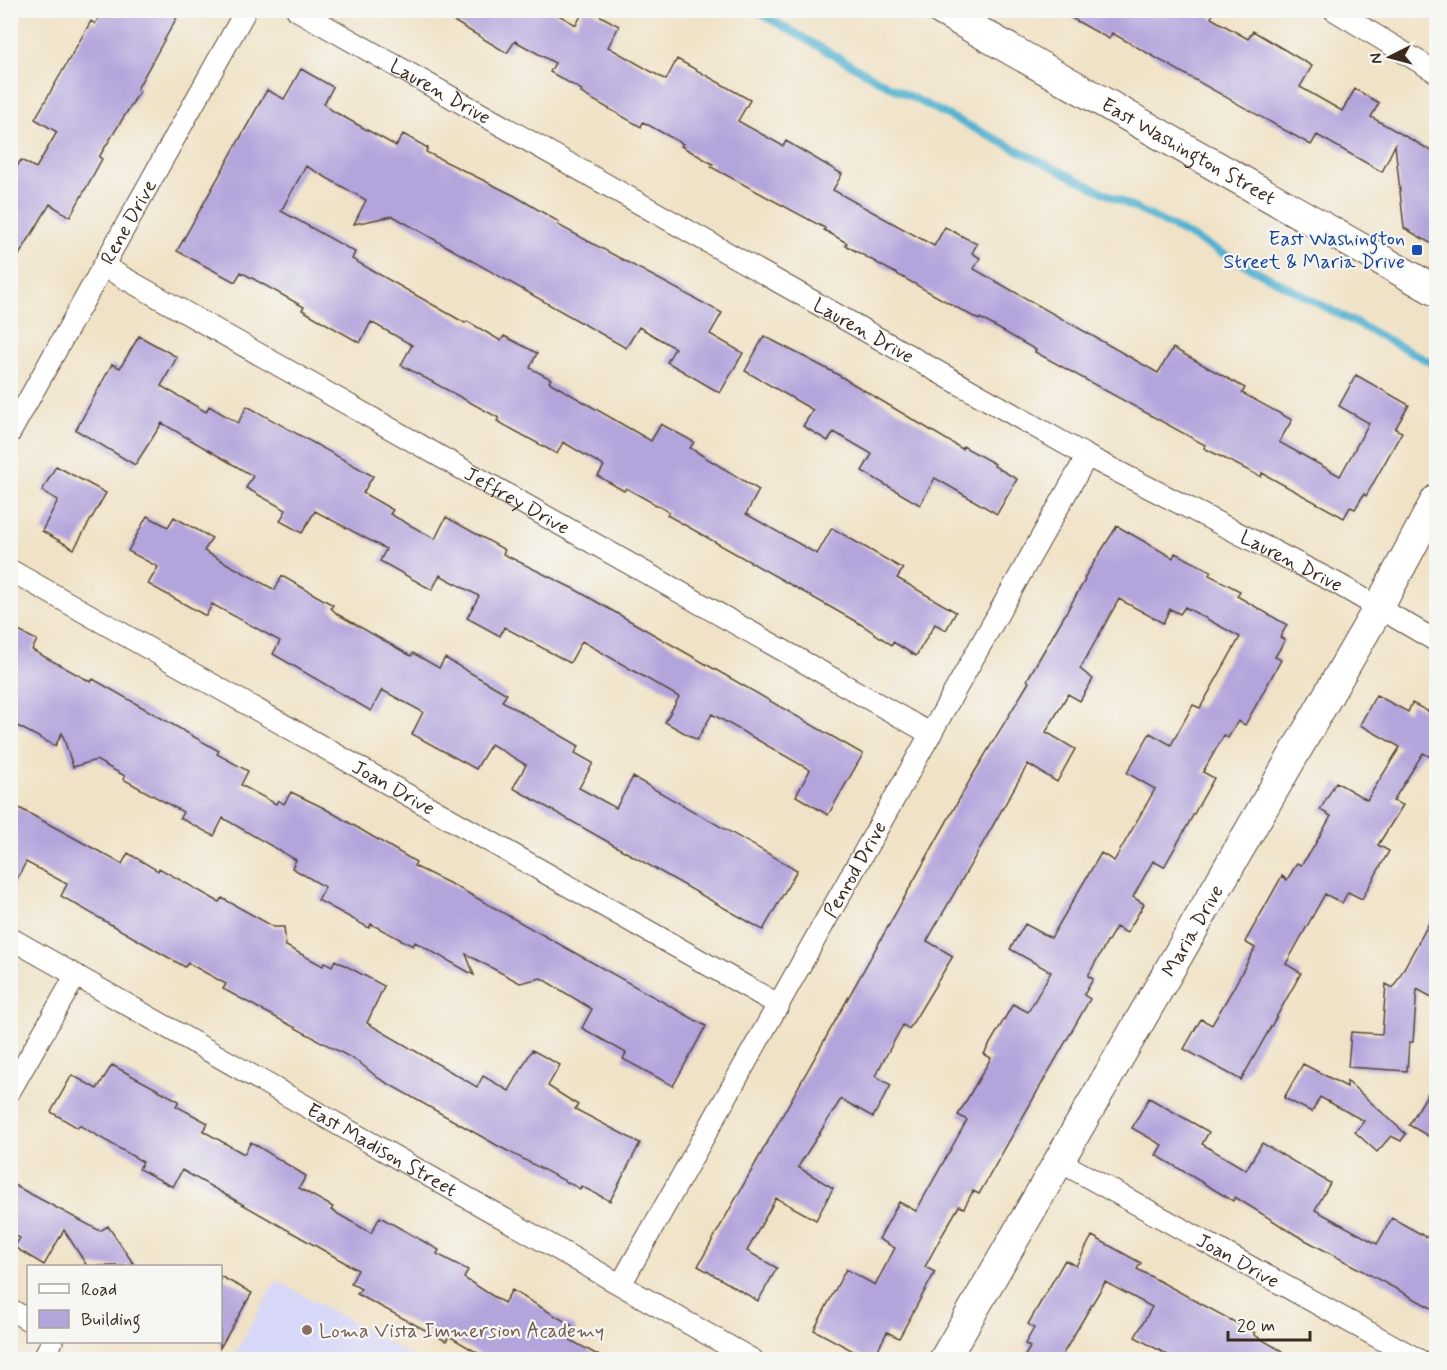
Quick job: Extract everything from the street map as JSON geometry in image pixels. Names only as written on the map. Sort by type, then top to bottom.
[{"type":"street","name":"Rene Drive","points":[[10,433],[246,10]]},
{"type":"street","name":"Lauren Drive","points":[[297,10],[1087,456],[1379,607],[1437,641]]},
{"type":"street","name":"East Washington Street","points":[[941,10],[1437,291]]},
{"type":"street","points":[[1334,10],[1437,72]]},
{"type":"street","name":"Jeffrey Drive","points":[[103,266],[931,734]]},
{"type":"street","name":"Penrod Drive","points":[[621,1284],[1087,456]]},
{"type":"street","name":"Maria Drive","points":[[944,1359],[1057,1160],[1379,607],[1437,500]]},
{"type":"street","name":"Joan Drive","points":[[10,570],[778,1005]]},
{"type":"street","name":"East Madison Street","points":[[10,938],[753,1359]]},
{"type":"street","points":[[10,1091],[76,975]]},
{"type":"street","name":"Joan Drive","points":[[1057,1160],[1419,1359]]},
{"type":"street","points":[[10,1309],[27,1319]]},
{"type":"street","points":[[42,1359],[51,1343]]},
{"type":"shaded area","name":"Loma Vista Immersion Academy","points":[[276,1280],[418,1359],[232,1359]]},
{"type":"building","points":[[103,10],[181,10],[137,89],[140,91],[99,157],[102,159],[70,217],[50,204],[10,270],[10,178],[21,160],[36,168],[57,132],[35,119],[91,21],[95,24]]},
{"type":"building","points":[[435,10],[550,10],[576,25],[584,10],[590,10],[619,26],[608,47],[666,80],[677,59],[750,100],[738,121],[783,146],[786,141],[842,174],[833,190],[934,246],[945,227],[977,244],[972,253],[980,258],[974,269],[1158,373],[1173,348],[1245,388],[1242,393],[1292,420],[1279,442],[1340,476],[1369,423],[1339,406],[1356,375],[1409,405],[1395,429],[1402,432],[1366,496],[1364,494],[1355,509],[1350,507],[1344,518],[1262,473],[1261,477],[1204,448],[1205,445],[845,245],[847,243],[824,230],[825,228],[711,167],[713,164],[681,146],[683,144],[643,122],[641,127],[581,93],[582,90],[550,72],[555,63],[515,41],[507,53]]},
{"type":"building","points":[[1057,10],[1215,10],[1211,18],[1248,39],[1253,31],[1312,66],[1300,87],[1342,111],[1355,89],[1379,103],[1371,117],[1437,154],[1437,247],[1404,228],[1395,145],[1382,172],[1317,135],[1311,145],[1112,33],[1109,39]]},
{"type":"building","points":[[301,69],[333,87],[324,104],[333,111],[396,146],[403,134],[428,148],[426,152],[515,196],[559,222],[558,225],[722,313],[710,334],[743,353],[720,393],[667,362],[675,348],[639,327],[626,348],[393,216],[354,224],[366,200],[306,166],[281,211],[355,252],[352,259],[465,323],[467,321],[501,341],[504,336],[537,353],[530,368],[551,379],[549,382],[651,441],[661,424],[694,442],[690,448],[759,490],[746,514],[817,554],[832,528],[903,569],[897,578],[956,612],[946,630],[935,624],[916,656],[893,642],[892,645],[862,625],[667,515],[669,512],[626,488],[624,491],[598,476],[604,466],[563,442],[557,454],[497,421],[499,418],[401,365],[412,345],[371,322],[360,343],[302,310],[304,307],[241,272],[235,282],[177,251],[267,90],[284,99]]},
{"type":"building","points":[[139,336],[177,357],[161,386],[206,412],[209,406],[238,423],[247,406],[373,476],[363,493],[393,510],[390,514],[435,539],[446,517],[505,550],[503,554],[576,590],[863,754],[828,815],[796,796],[810,770],[712,714],[697,740],[665,722],[679,697],[582,641],[570,663],[504,627],[500,636],[467,618],[479,596],[440,575],[432,590],[380,561],[386,549],[315,511],[302,533],[280,521],[286,510],[246,488],[253,476],[162,423],[135,465],[76,430],[112,364],[120,368]]},
{"type":"building","points":[[764,336],[835,373],[962,449],[963,446],[995,464],[994,466],[1017,479],[997,514],[935,478],[920,505],[862,471],[872,454],[834,432],[828,441],[803,426],[813,410],[745,371]]},
{"type":"building","points":[[56,466],[106,493],[74,549],[42,531],[58,500],[42,491]]},
{"type":"building","points":[[147,516],[168,527],[174,517],[212,538],[204,551],[275,590],[282,576],[333,605],[331,608],[337,614],[411,656],[413,653],[439,668],[445,658],[507,694],[502,701],[579,746],[575,753],[593,763],[579,788],[616,808],[633,777],[797,870],[763,930],[513,788],[526,765],[491,744],[476,769],[412,734],[423,712],[382,690],[371,711],[273,654],[280,641],[212,604],[206,616],[148,584],[158,567],[128,551]]},
{"type":"building","points":[[1117,526],[1173,558],[1175,553],[1211,571],[1209,575],[1240,591],[1237,596],[1287,625],[1280,637],[1285,640],[1275,657],[1281,660],[1245,725],[1238,721],[1228,738],[1224,735],[1203,772],[1214,778],[1164,867],[1153,861],[1133,897],[1144,904],[1127,933],[1116,927],[1095,963],[1088,976],[1093,979],[1084,995],[1090,999],[979,1194],[973,1191],[964,1208],[959,1206],[941,1237],[925,1267],[935,1272],[899,1338],[887,1332],[873,1359],[868,1359],[814,1330],[846,1269],[875,1285],[895,1248],[879,1239],[899,1202],[916,1211],[967,1120],[958,1115],[991,1058],[984,1054],[1013,1004],[1028,1012],[1051,972],[1010,949],[1025,924],[1051,938],[1101,853],[1114,861],[1155,789],[1127,773],[1150,733],[1171,745],[1193,705],[1200,708],[1240,637],[1185,607],[1180,614],[1170,609],[1163,623],[1119,599],[1080,669],[1093,679],[1080,701],[1068,694],[1046,732],[1075,749],[1057,782],[1028,764],[927,941],[953,956],[909,1029],[903,1025],[875,1076],[891,1085],[873,1117],[841,1099],[798,1167],[833,1188],[816,1220],[776,1198],[747,1251],[777,1268],[758,1301],[698,1266],[974,773],[1029,682],[1027,680],[1085,580],[1084,578]]},
{"type":"building","points":[[10,627],[37,640],[32,650],[91,682],[93,679],[219,751],[217,754],[248,771],[241,785],[276,804],[278,800],[284,804],[291,792],[324,808],[416,862],[414,866],[457,887],[706,1026],[673,1086],[623,1059],[626,1053],[582,1028],[592,1009],[541,978],[520,983],[466,954],[474,975],[415,942],[413,946],[371,924],[369,928],[318,900],[325,887],[292,868],[296,860],[223,818],[214,836],[180,818],[183,812],[123,779],[125,776],[96,760],[73,767],[62,733],[55,746],[10,722]]},
{"type":"building","points":[[1376,695],[1408,712],[1412,703],[1437,716],[1437,760],[1423,753],[1393,801],[1403,805],[1378,845],[1389,851],[1362,899],[1348,892],[1342,903],[1325,894],[1286,964],[1301,973],[1241,1080],[1184,1049],[1201,1019],[1212,1025],[1234,987],[1255,948],[1245,942],[1282,876],[1287,880],[1297,863],[1301,865],[1331,816],[1320,810],[1336,782],[1367,800],[1400,747],[1360,725]]},
{"type":"building","points":[[10,803],[122,864],[128,853],[219,902],[222,898],[274,927],[284,927],[286,946],[323,966],[325,962],[332,966],[335,960],[384,986],[367,1023],[477,1087],[483,1076],[509,1091],[532,1050],[560,1065],[548,1086],[578,1105],[575,1109],[640,1143],[610,1201],[581,1186],[580,1189],[500,1147],[378,1078],[359,1062],[223,989],[226,984],[188,963],[185,967],[61,896],[67,884],[26,862],[10,892]]},
{"type":"building","points":[[1437,909],[1437,1000],[1417,989],[1413,1042],[1409,1042],[1407,1071],[1348,1067],[1351,1032],[1382,1034],[1386,984],[1393,988]]},
{"type":"building","points":[[1303,1064],[1347,1087],[1347,1081],[1406,1134],[1401,1141],[1391,1136],[1377,1152],[1355,1132],[1364,1121],[1320,1097],[1312,1112],[1284,1098]]},
{"type":"building","points":[[112,1065],[179,1101],[176,1106],[208,1123],[203,1131],[244,1154],[251,1142],[306,1176],[299,1188],[333,1207],[331,1210],[371,1233],[380,1217],[439,1250],[437,1254],[468,1270],[464,1278],[504,1303],[512,1290],[576,1328],[570,1340],[605,1359],[488,1359],[449,1336],[446,1341],[357,1294],[361,1289],[351,1283],[358,1270],[182,1170],[173,1187],[139,1169],[143,1162],[79,1125],[78,1128],[51,1112],[72,1075],[97,1089]]},
{"type":"building","points":[[1437,1078],[1437,1141],[1409,1125]]},
{"type":"building","points":[[1149,1098],[1209,1132],[1202,1144],[1246,1170],[1262,1143],[1330,1183],[1315,1210],[1377,1244],[1392,1218],[1437,1243],[1437,1311],[1296,1235],[1235,1197],[1233,1201],[1156,1155],[1162,1145],[1132,1128]]},
{"type":"building","points":[[10,1183],[100,1231],[108,1226],[134,1265],[86,1265],[64,1230],[44,1265],[14,1247],[20,1238],[10,1233]]},
{"type":"building","points":[[1092,1236],[1141,1263],[1137,1269],[1255,1333],[1254,1335],[1296,1359],[1175,1359],[1135,1337],[1152,1307],[1105,1282],[1060,1359],[1023,1359],[1030,1347],[1025,1344],[1034,1328],[1028,1324],[1065,1260],[1076,1266]]},
{"type":"building","points":[[222,1277],[252,1293],[220,1348],[220,1343],[222,1343]]},
{"type":"waterway","points":[[754,10],[887,85],[1169,225],[1430,362],[1436,369]]},
{"type":"place","name":"East Washington Street & Maria Drive","points":[[1417,250]]},
{"type":"place","name":"Loma Vista Immersion Academy","points":[[307,1330]]}]
